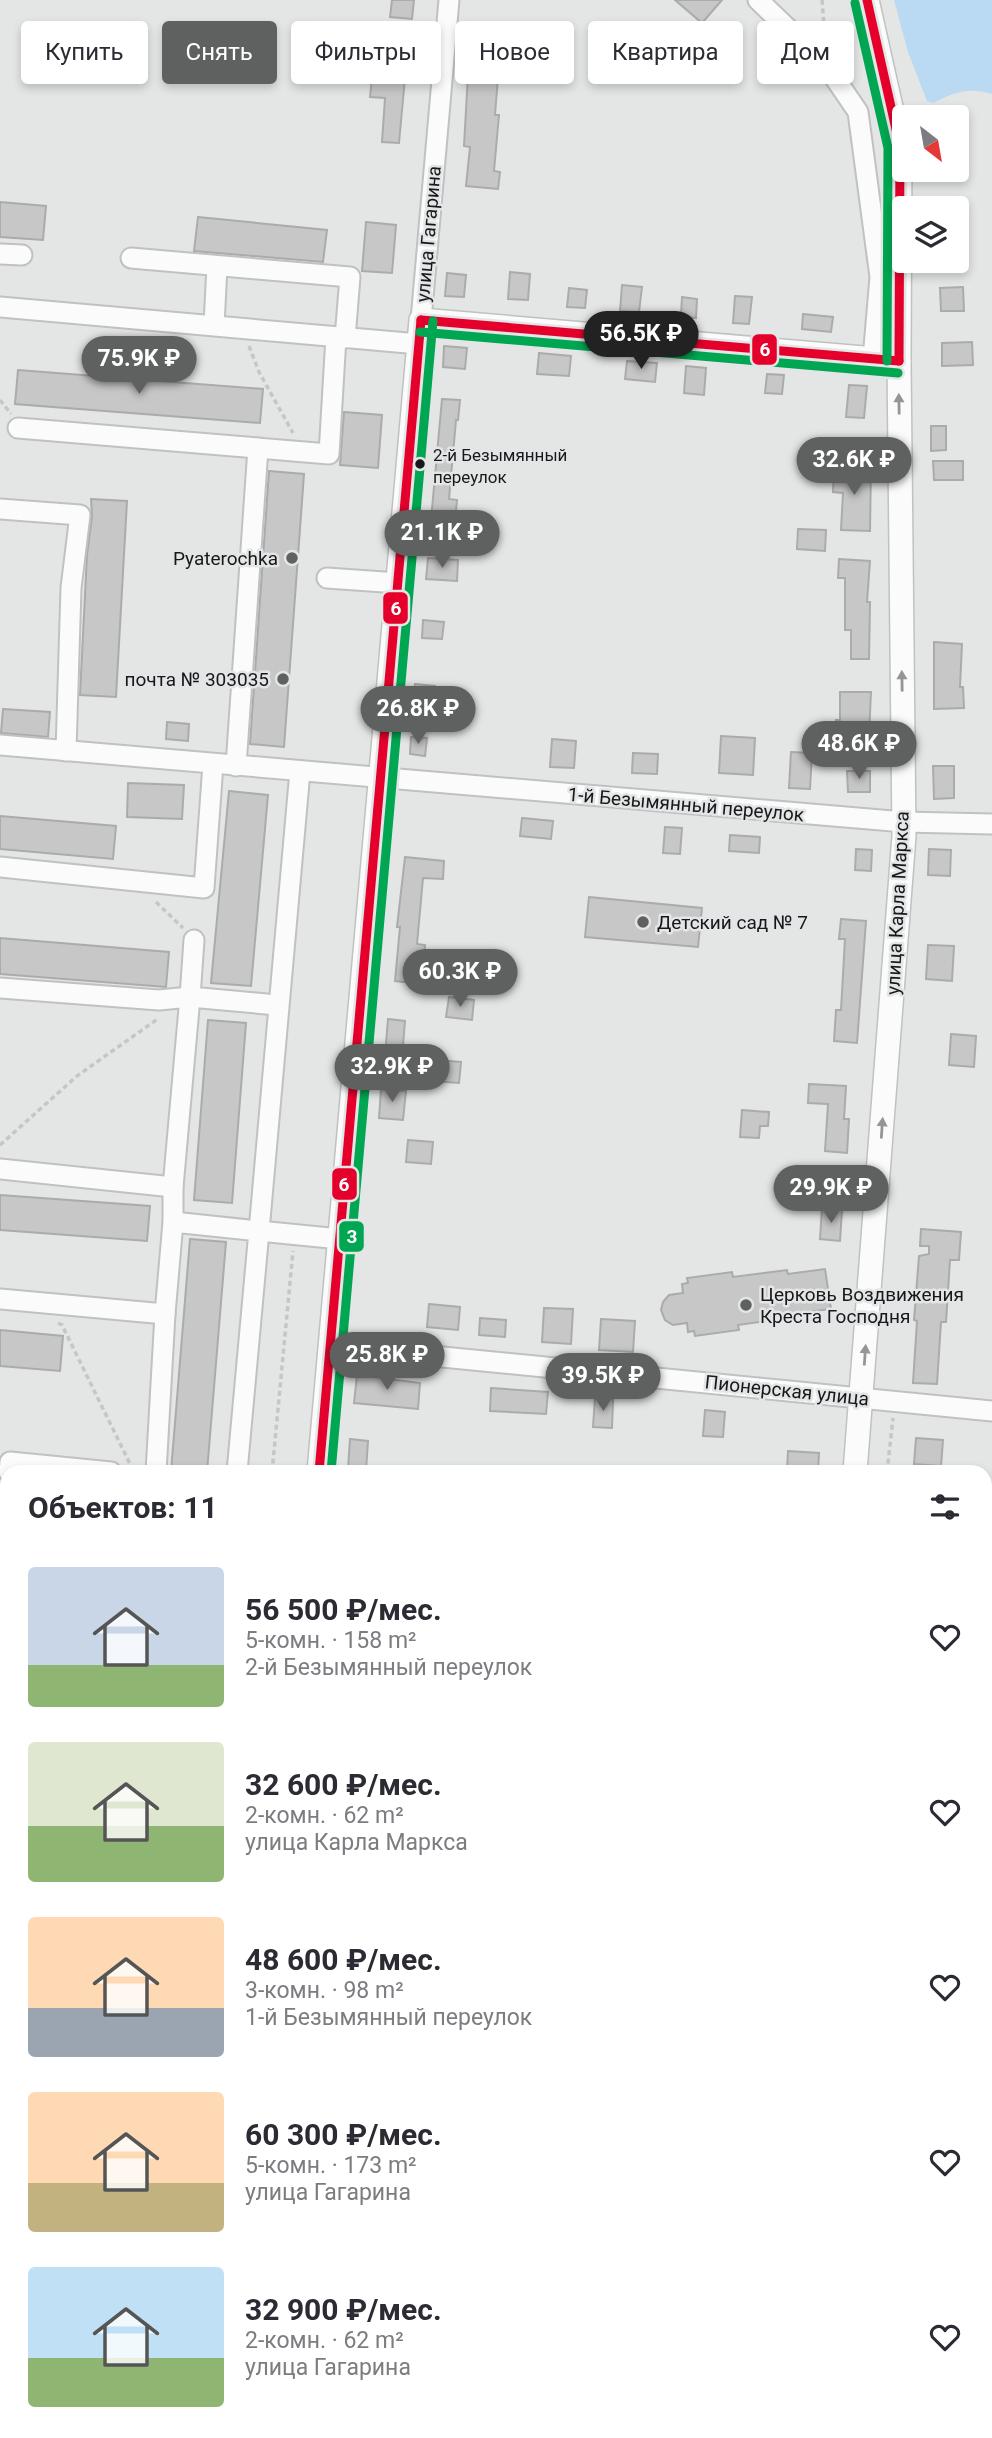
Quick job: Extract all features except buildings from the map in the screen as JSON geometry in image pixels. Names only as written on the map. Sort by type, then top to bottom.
[{"type":"main road","name":"улица Карла Маркса","points":[[856,1465],[904,822],[899,361],[900,147],[867,0]]},
{"type":"main road","name":"улица Гагарина","points":[[321,1465],[421,320]]},
{"type":"main road","points":[[421,320],[899,361]]},
{"type":"street","name":"улица Гагарина","points":[[421,320],[449,0]]},
{"type":"street","points":[[758,0],[780,21]]},
{"type":"street","points":[[839,84],[858,112],[880,277],[873,359]]},
{"type":"street","points":[[0,262],[0,254],[22,255]]},
{"type":"street","points":[[18,428],[329,454],[340,338],[350,277],[131,258]]},
{"type":"street","points":[[214,325],[217,266]]},
{"type":"street","points":[[0,307],[419,344]]},
{"type":"street","points":[[236,766],[258,448]]},
{"type":"street","points":[[0,509],[80,515],[71,588],[66,751]]},
{"type":"street","points":[[327,578],[398,583]]},
{"type":"street","name":"1-й Безымянный переулок","points":[[0,745],[904,822],[992,824]]},
{"type":"street","points":[[0,867],[204,888],[213,764]]},
{"type":"street","points":[[238,1465],[300,771]]},
{"type":"street","points":[[156,1465],[173,1187],[194,940]]},
{"type":"street","points":[[0,988],[159,1000],[190,997],[278,1005]]},
{"type":"street","points":[[0,1169],[173,1187]]},
{"type":"street","points":[[173,1222],[340,1240]]},
{"type":"street","points":[[0,1299],[165,1314]]},
{"type":"street","name":"Пионерская улица","points":[[331,1346],[992,1411]]},
{"type":"street","points":[[10,1465],[10,1462],[40,1465]]},
{"type":"path","points":[[822,0],[823,21]]},
{"type":"path","points":[[241,328],[259,372],[303,452]]},
{"type":"path","points":[[137,882],[194,940]]},
{"type":"path","points":[[0,1145],[77,1076],[190,997]]},
{"type":"path","points":[[273,1465],[295,1234]]},
{"type":"path","points":[[28,1301],[62,1325],[131,1465]]},
{"type":"path","points":[[888,1465],[895,1402]]},
{"type":"shaded area","points":[[894,0],[992,0],[992,94],[969,91],[955,93],[933,103],[927,101],[908,52]]},
{"type":"transit line","name":"6","points":[[867,0],[900,147],[899,361]]},
{"type":"transit line","name":"3","points":[[855,3],[888,148],[887,361]]},
{"type":"transit line","name":"6","points":[[421,320],[899,361]]},
{"type":"transit line","name":"6","points":[[320,1465],[421,320]]},
{"type":"transit line","name":"3","points":[[332,1465],[433,321]]},
{"type":"transit line","name":"3","points":[[420,332],[898,373]]},
{"type":"place","name":"2-й Безымянный переулок","points":[[420,464]]},
{"type":"place","name":"Pyaterochka","points":[[292,558]]},
{"type":"place","name":"почта № 303035","points":[[283,679]]},
{"type":"place","name":"Детский сад № 7","points":[[643,922]]},
{"type":"place","name":"Церковь Воздвижения Креста Господня","points":[[746,1305]]}]
